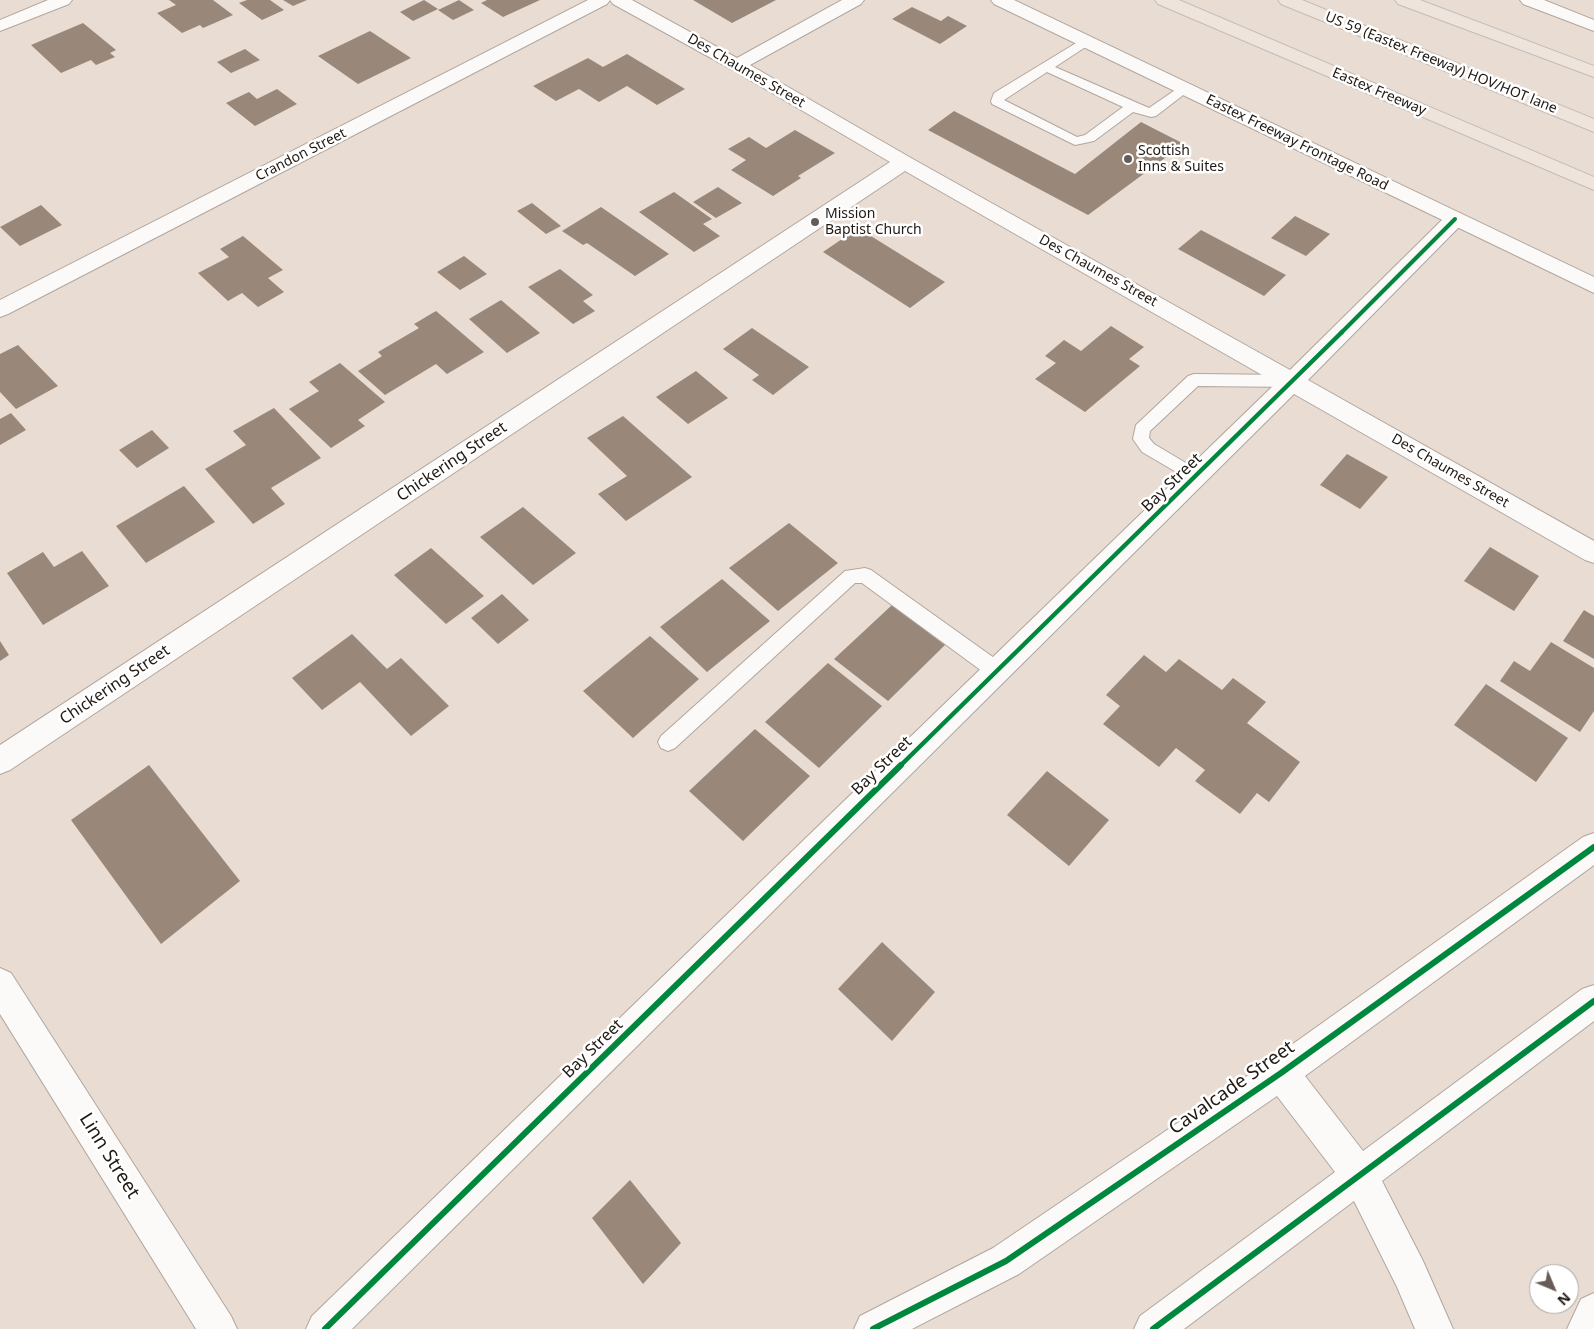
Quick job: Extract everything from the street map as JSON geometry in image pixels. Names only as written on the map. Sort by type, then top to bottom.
[{"type":"highway","name":"Eastex Freeway","points":[[1164,0],[1594,184]]},
{"type":"highway","name":"US 59 (Eastex Freeway) HOV/HOT lane","points":[[1287,0],[1594,126]]},
{"type":"highway","points":[[1404,0],[1594,72]]},
{"type":"highway","points":[[1495,142],[1594,195]]},
{"type":"street","points":[[0,26],[63,0]]},
{"type":"street","name":"Crandon Street","points":[[0,309],[601,0]]},
{"type":"street","name":"Des Chaumes Street","points":[[619,0],[737,65],[904,162],[1585,548]]},
{"type":"street","points":[[737,65],[855,0]]},
{"type":"street","name":"Eastex Freeway Frontage Road","points":[[1000,0],[1594,286]]},
{"type":"street","points":[[1529,0],[1594,26]]},
{"type":"street","name":"Chickering Street","points":[[0,761],[904,162]]},
{"type":"street","name":"Bay Street","points":[[325,1329],[1293,381],[1455,219]]},
{"type":"street","name":"Cavalcade Street","points":[[873,1329],[1006,1261],[1281,1073],[1594,847]]},
{"type":"street","name":"Linn Street","points":[[0,984],[218,1329]]},
{"type":"street","points":[[1152,1329],[1594,1001]]},
{"type":"street","points":[[1281,1073],[1360,1175],[1410,1274],[1434,1329]]},
{"type":"street","points":[[1586,1329],[1594,1312]]},
{"type":"lane","points":[[1086,41],[999,96],[997,101],[1074,141],[1089,138],[1132,106]]},
{"type":"lane","points":[[1046,67],[1151,113],[1185,89]]},
{"type":"lane","points":[[1195,477],[1148,448],[1141,439],[1142,429],[1194,380],[1293,381]]},
{"type":"lane","points":[[668,742],[851,576],[864,575],[997,671]]},
{"type":"building","points":[[169,0],[213,0],[233,15],[203,28],[200,25],[182,33],[157,13],[176,5]]},
{"type":"building","points":[[247,0],[270,0],[284,10],[262,20],[239,3]]},
{"type":"building","points":[[283,0],[307,0],[293,6]]},
{"type":"building","points":[[424,0],[438,9],[413,21],[400,12]]},
{"type":"building","points":[[459,0],[474,10],[453,20],[438,10]]},
{"type":"building","points":[[487,0],[540,0],[503,17],[481,3]]},
{"type":"building","points":[[693,0],[776,0],[732,23]]},
{"type":"building","points":[[912,7],[941,21],[948,16],[967,26],[940,44],[892,19]]},
{"type":"building","points":[[83,23],[116,50],[110,53],[115,57],[96,65],[91,60],[61,73],[31,45]]},
{"type":"building","points":[[370,31],[411,58],[358,84],[318,56]]},
{"type":"building","points":[[245,49],[260,60],[231,73],[217,62]]},
{"type":"building","points":[[627,54],[685,89],[657,105],[627,86],[599,102],[579,89],[556,101],[533,86],[588,58],[603,67]]},
{"type":"building","points":[[277,89],[297,104],[255,126],[226,103],[249,92],[257,99]]},
{"type":"building","name":"Scottish Inns & Suites","points":[[954,111],[1075,174],[1141,122],[1184,144],[1088,215],[928,130]]},
{"type":"building","points":[[795,130],[835,153],[798,176],[801,178],[773,196],[731,170],[746,160],[728,149],[749,137],[766,148]]},
{"type":"building","points":[[718,187],[742,203],[716,218],[693,202]]},
{"type":"building","points":[[674,192],[712,219],[703,224],[720,236],[694,252],[639,212]]},
{"type":"building","points":[[532,203],[561,226],[546,234],[517,211]]},
{"type":"building","points":[[41,205],[62,225],[20,246],[0,227]]},
{"type":"building","points":[[601,207],[669,254],[635,276],[587,243],[583,245],[562,231]]},
{"type":"building","points":[[1295,216],[1330,234],[1306,256],[1271,238]]},
{"type":"building","points":[[858,228],[945,282],[910,308],[823,252]]},
{"type":"building","points":[[1201,230],[1286,275],[1264,296],[1178,249]]},
{"type":"building","points":[[243,236],[283,270],[268,278],[284,292],[258,307],[242,293],[228,301],[198,273],[229,257],[220,249]]},
{"type":"building","points":[[464,256],[487,274],[460,290],[437,272]]},
{"type":"building","points":[[560,269],[593,295],[583,301],[595,311],[573,324],[528,287]]},
{"type":"building","points":[[501,300],[540,333],[507,353],[469,319]]},
{"type":"building","points":[[436,311],[484,352],[447,374],[436,364],[385,395],[358,371],[382,356],[378,352],[419,328],[414,324]]},
{"type":"building","points":[[1111,326],[1144,347],[1129,359],[1140,366],[1085,412],[1035,379],[1056,363],[1045,356],[1064,340],[1081,351]]},
{"type":"building","points":[[752,328],[809,367],[773,395],[752,380],[759,375],[723,349]]},
{"type":"building","points":[[18,345],[58,386],[16,409],[0,392],[0,354]]},
{"type":"building","points":[[340,363],[385,402],[358,420],[365,426],[331,448],[289,409],[319,391],[309,382]]},
{"type":"building","points":[[696,371],[728,398],[688,424],[656,397]]},
{"type":"building","points":[[274,408],[321,458],[271,488],[285,504],[253,524],[205,469],[246,445],[233,431]]},
{"type":"building","points":[[11,413],[26,430],[0,445],[0,419]]},
{"type":"building","points":[[623,416],[692,477],[626,521],[598,494],[627,476],[587,438]]},
{"type":"building","points":[[152,430],[169,448],[137,468],[119,450]]},
{"type":"building","points":[[1347,454],[1388,477],[1360,509],[1320,485]]},
{"type":"building","points":[[184,486],[215,522],[146,563],[116,526]]},
{"type":"building","points":[[523,507],[576,553],[533,585],[480,537]]},
{"type":"building","points":[[789,523],[838,563],[778,611],[729,568]]},
{"type":"building","points":[[1490,547],[1539,576],[1514,611],[1464,581]]},
{"type":"building","points":[[431,548],[484,596],[446,624],[394,575]]},
{"type":"building","points":[[82,551],[109,586],[43,625],[7,573],[43,552],[54,567]]},
{"type":"building","points":[[722,579],[770,621],[707,672],[660,627]]},
{"type":"building","points":[[502,594],[529,620],[498,644],[471,618]]},
{"type":"building","points":[[892,605],[945,645],[888,701],[834,659]]},
{"type":"building","points":[[1584,610],[1594,616],[1594,659],[1563,641]]},
{"type":"building","points":[[352,634],[387,669],[401,658],[449,706],[411,736],[360,682],[322,710],[292,678]]},
{"type":"building","points":[[650,636],[699,679],[633,738],[583,691]]},
{"type":"building","points":[[0,641],[9,655],[0,661]]},
{"type":"building","points":[[1551,642],[1594,668],[1594,711],[1580,732],[1500,681],[1514,661],[1530,671]]},
{"type":"building","points":[[1144,655],[1166,672],[1179,659],[1222,690],[1233,678],[1266,702],[1247,723],[1300,762],[1269,802],[1257,793],[1240,814],[1195,781],[1205,770],[1176,748],[1159,767],[1103,724],[1120,706],[1106,695]]},
{"type":"building","points":[[828,663],[882,706],[819,768],[765,722]]},
{"type":"building","points":[[1486,684],[1568,738],[1536,782],[1454,725]]},
{"type":"building","points":[[755,729],[810,776],[743,841],[689,791]]},
{"type":"building","points":[[149,765],[240,881],[161,944],[71,820]]},
{"type":"building","points":[[1047,771],[1109,820],[1069,866],[1007,815]]},
{"type":"building","points":[[882,942],[935,992],[892,1041],[838,989]]},
{"type":"building","points":[[630,1180],[681,1243],[643,1284],[592,1218]]},
{"type":"cycle path","points":[[325,1329],[1293,381],[1455,219]]},
{"type":"cycle path","points":[[873,1329],[1006,1261],[1281,1073],[1594,847]]},
{"type":"cycle path","points":[[1153,1329],[1594,1001]]},
{"type":"place","name":"Scottish Inns & Suites","points":[[1128,159]]},
{"type":"place","name":"Mission Baptist Church","points":[[815,222]]}]
